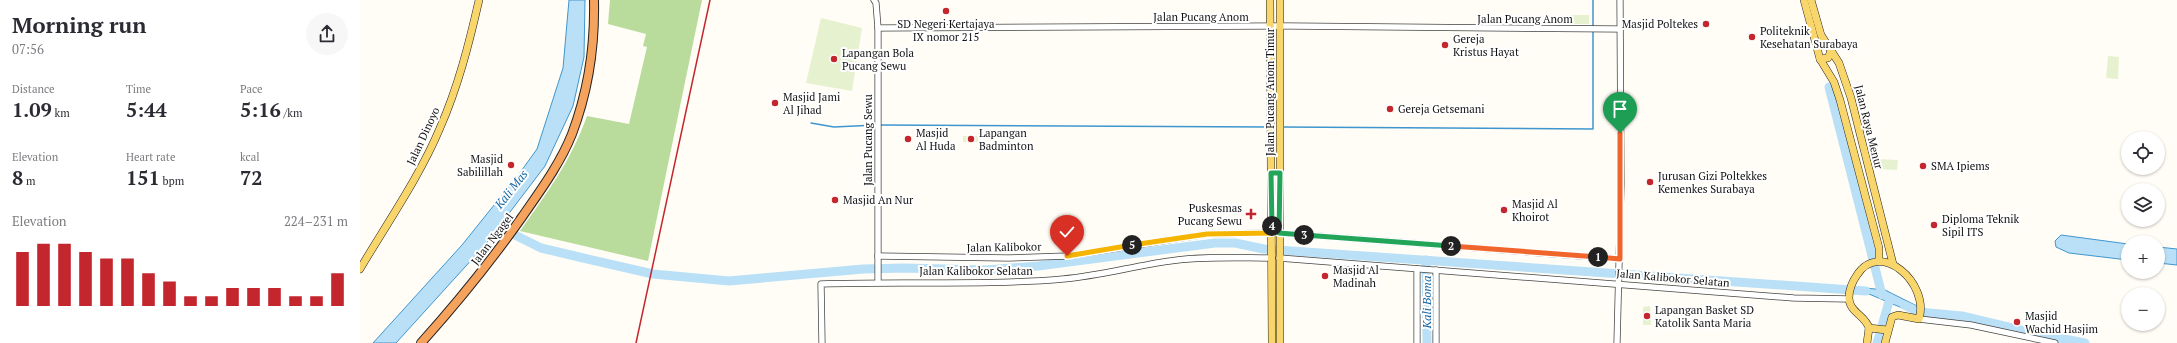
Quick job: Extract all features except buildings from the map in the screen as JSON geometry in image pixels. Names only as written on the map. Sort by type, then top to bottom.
[{"type":"highway","name":"Jalan Ngagel","points":[[421,343],[507,238],[555,168],[568,142],[577,119],[583,97],[591,55],[594,0]]},
{"type":"main road","name":"Jalan Dinoyo","points":[[360,269],[421,167],[440,129],[462,65],[479,0]]},
{"type":"main road","name":"Jalan Pucang Anom Timur","points":[[1270,0],[1271,173],[1276,233]]},
{"type":"main road","name":"Jalan Pucang Anom Timur","points":[[1276,257],[1281,131],[1280,0]]},
{"type":"main road","name":"Jalan Raya Menur","points":[[1804,0],[1820,59],[1838,91],[1879,248],[1875,262]]},
{"type":"main road","name":"Jalan Raya Menur","points":[[1811,0],[1821,35],[1839,63],[1851,98],[1893,264]]},
{"type":"main road","points":[[1820,59],[1828,58],[1831,51]]},
{"type":"main road","points":[[1828,72],[1832,66],[1839,63]]},
{"type":"main road","points":[[1852,145],[1861,142]]},
{"type":"main road","points":[[1854,153],[1864,150]]},
{"type":"main road","points":[[1271,173],[1280,173]]},
{"type":"main road","points":[[1272,343],[1276,257]]},
{"type":"main road","points":[[1276,257],[1280,343]]},
{"type":"main road","points":[[1867,343],[1869,328],[1865,321],[1856,313],[1849,298],[1851,285],[1858,273],[1875,262],[1893,264],[1904,272],[1919,294],[1920,313],[1894,316],[1890,320],[1885,343]]},
{"type":"main road","points":[[1869,328],[1887,330]]},
{"type":"street","name":"Jalan Pucang Sewu","points":[[874,0],[876,3],[878,28],[878,282]]},
{"type":"street","points":[[1617,343],[1620,266],[1620,0]]},
{"type":"street","name":"Jalan Pucang Anom","points":[[878,28],[1281,26],[1589,30],[1620,29]]},
{"type":"street","name":"Jalan Kalibokor","points":[[878,258],[1008,258],[1067,256],[1207,234],[1276,233],[1620,259]]},
{"type":"street","name":"Jalan Kalibokor Selatan","points":[[822,343],[821,284],[878,282],[1006,282],[1046,280],[1094,276],[1178,260],[1276,257],[1418,269],[1619,281],[1794,298],[1849,298]]},
{"type":"street","points":[[1417,343],[1418,269]]},
{"type":"street","points":[[1435,270],[1436,343]]},
{"type":"street","points":[[1920,313],[2055,343]]},
{"type":"green space","points":[[610,0],[702,0],[648,261],[520,231],[558,176],[574,148],[587,116],[629,124],[647,47],[643,46],[646,34],[608,24]]},
{"type":"green space","points":[[1568,15],[1589,15],[1589,24],[1568,24]]},
{"type":"green space","name":"Lapangan Bola Pucang Sewu","points":[[821,18],[862,28],[852,91],[806,83]]},
{"type":"green space","points":[[2108,56],[2119,57],[2118,79],[2106,78]]},
{"type":"green space","name":"Lapangan Badminton","points":[[963,136],[978,136],[978,142],[963,142]]},
{"type":"green space","points":[[1878,159],[1898,160],[1897,170],[1877,169]]},
{"type":"green space","name":"Lapangan Basket SD Katolik Santa Maria","points":[[1650,306],[1651,325],[1643,325],[1643,307]]},
{"type":"water","name":"Kali Mas","points":[[569,0],[585,0],[584,57],[573,106],[545,166],[485,245],[396,343],[373,343],[462,245],[519,174],[537,149],[563,68]]},
{"type":"water","points":[[2061,235],[2121,243],[2121,259],[2069,253],[2056,247],[2055,241]]},
{"type":"water","points":[[2165,248],[2177,249],[2177,265],[2165,264]]},
{"type":"water","points":[[1855,287],[1885,290],[1917,306],[1914,313],[1869,294],[1855,293]]},
{"type":"waterway","points":[[1593,0],[1593,27]]},
{"type":"waterway","points":[[1282,127],[1593,129],[1593,31]]},
{"type":"waterway","points":[[1829,87],[1882,295]]},
{"type":"waterway","points":[[811,123],[834,127],[876,125]]},
{"type":"waterway","points":[[880,125],[1268,127]]},
{"type":"waterway","points":[[489,222],[541,248],[653,274],[729,281],[863,269],[904,268],[986,270],[1038,266],[1215,243],[1235,243],[1264,249],[1866,291]]},
{"type":"waterway","name":"Kali Boma","points":[[1426,260],[1427,343]]},
{"type":"waterway","points":[[1882,326],[1890,298]]},
{"type":"waterway","points":[[1904,305],[1919,312],[1962,316],[2033,333],[2085,343]]},
{"type":"waterway","points":[[1877,343],[1880,334]]},
{"type":"railway","points":[[636,343],[710,0]]},
{"type":"place","name":"SD Negeri Kertajaya IX nomor 215","points":[[946,11]]},
{"type":"place","name":"Masjid Poltekes","points":[[1706,24]]},
{"type":"place","name":"Politeknik Kesehatan Surabaya","points":[[1752,37]]},
{"type":"place","name":"Gereja Kristus Hayat","points":[[1445,45]]},
{"type":"place","name":"Lapangan Bola Pucang Sewu","points":[[834,59]]},
{"type":"place","name":"Masjid Jami Al Jihad","points":[[775,103]]},
{"type":"place","name":"Gereja Getsemani","points":[[1390,109]]},
{"type":"place","name":"Masjid Al Huda","points":[[908,139]]},
{"type":"place","name":"Lapangan Badminton","points":[[971,139]]},
{"type":"place","name":"Masjid Sabilillah","points":[[511,165]]},
{"type":"place","name":"SMA Ipiems","points":[[1923,166]]},
{"type":"place","name":"Jurusan Gizi Poltekkes Kemenkes Surabaya","points":[[1650,182]]},
{"type":"place","name":"Masjid An Nur","points":[[835,200]]},
{"type":"place","name":"Masjid Al Khoirot","points":[[1504,210]]},
{"type":"place","name":"Puskesmas Pucang Sewu","points":[[1251,214]]},
{"type":"place","name":"Diploma Teknik Sipil ITS","points":[[1934,225]]},
{"type":"place","name":"Masjid Al Madinah","points":[[1325,276]]},
{"type":"place","name":"Lapangan Basket SD Katolik Santa Maria","points":[[1647,316]]},
{"type":"place","name":"Masjid Wachid Hasjim","points":[[2017,322]]},
{"type":"route","points":[[1067,256],[1207,234],[1272,233],[1271,173],[1280,173],[1279,233],[1620,259],[1620,133]]}]
